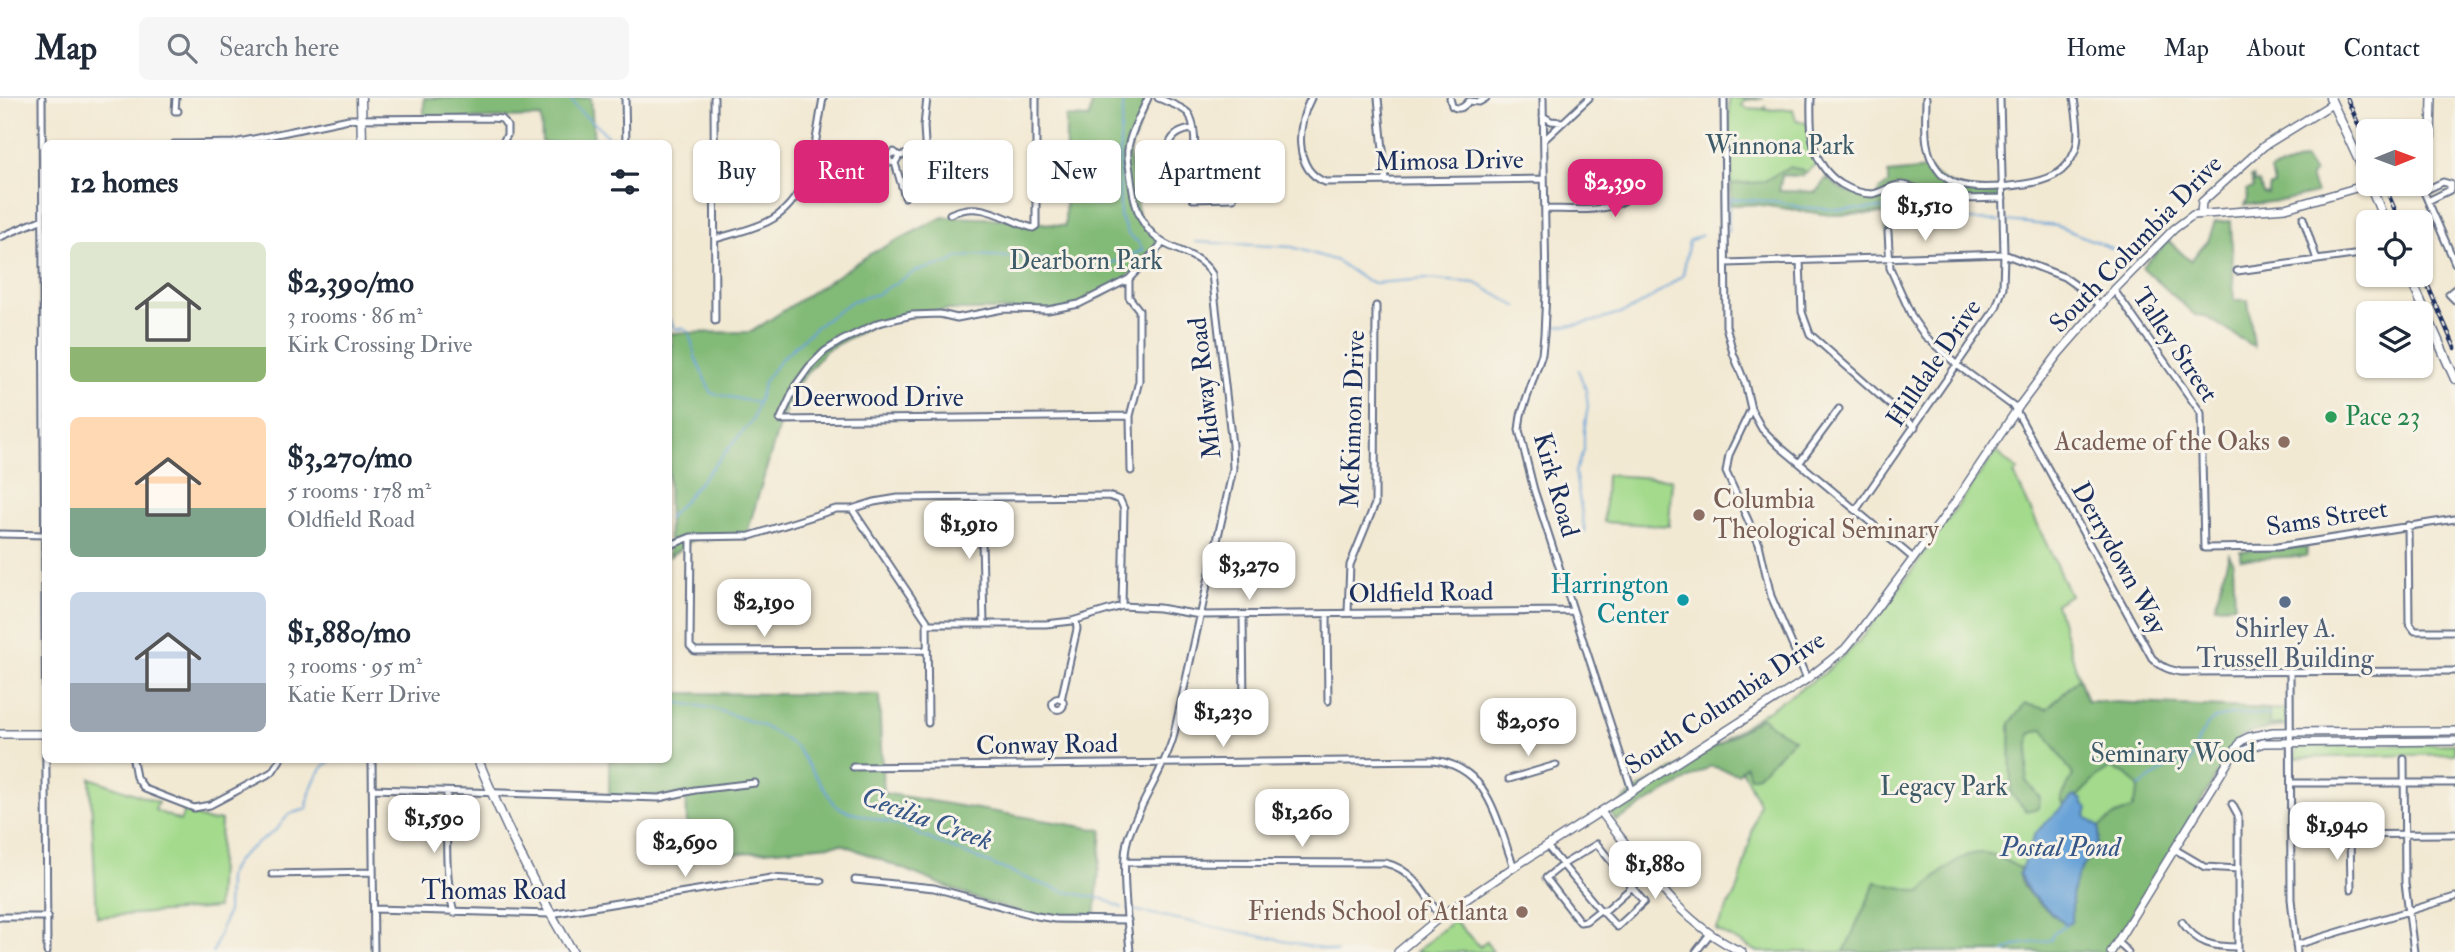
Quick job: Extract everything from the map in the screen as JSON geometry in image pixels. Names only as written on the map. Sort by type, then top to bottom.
[{"type":"main road","points":[[360,98],[362,140]]},
{"type":"main road","points":[[2432,98],[2432,119]]},
{"type":"main road","points":[[2331,101],[2356,155]]},
{"type":"main road","name":"South Columbia Drive","points":[[1398,952],[1440,917],[1807,679],[1845,649],[2059,353],[2114,290],[2180,224],[2187,218],[2201,214],[2202,202],[2259,150],[2331,101]]},
{"type":"main road","points":[[2201,214],[2286,208],[2356,187]]},
{"type":"main road","points":[[2414,287],[2455,379]]},
{"type":"main road","points":[[2291,737],[2455,732]]},
{"type":"main road","points":[[2111,952],[2241,741],[2261,733],[2291,737],[2455,741]]},
{"type":"main road","points":[[0,734],[42,734]]},
{"type":"main road","points":[[479,763],[550,914],[573,952]]},
{"type":"main road","points":[[1601,812],[1684,914],[1709,935],[1742,952]]},
{"type":"street","points":[[42,98],[43,140]]},
{"type":"street","points":[[176,98],[175,111],[178,111]]},
{"type":"street","points":[[625,98],[626,140]]},
{"type":"street","points":[[714,98],[715,321]]},
{"type":"street","points":[[715,239],[769,221],[800,193],[811,159],[823,98]]},
{"type":"street","points":[[925,140],[928,98]]},
{"type":"street","points":[[950,214],[976,209],[997,212],[1021,225],[1033,228],[1035,226],[1036,98]]},
{"type":"street","name":"Midway Road","points":[[1130,952],[1125,862],[1128,839],[1165,763],[1173,738],[1233,469],[1212,274],[1196,257],[1163,243],[1138,217],[1132,192],[1130,143],[1148,98]]},
{"type":"street","points":[[1158,98],[1187,113],[1193,120],[1193,140]]},
{"type":"street","name":"Mimosa Drive","points":[[1311,98],[1301,124],[1304,164],[1308,172],[1325,182],[1544,179]]},
{"type":"street","points":[[1378,98],[1386,181]]},
{"type":"street","points":[[1450,98],[1452,106],[1457,108],[1463,107],[1469,100],[1479,102],[1486,98]]},
{"type":"street","name":"Kirk Road","points":[[1543,98],[1546,292],[1544,342],[1521,415],[1519,430],[1534,490],[1632,790]]},
{"type":"street","points":[[1544,140],[1589,98]]},
{"type":"street","points":[[1724,98],[1726,326],[1751,409],[1762,429],[1779,446],[1913,558]]},
{"type":"street","points":[[1811,98],[1812,142],[1817,158],[1834,179],[1848,188],[1861,193],[1876,194],[1896,185],[1949,198],[2003,198]]},
{"type":"street","points":[[1926,98],[1930,157],[1944,177],[1956,184],[1979,187],[2042,180],[2056,175],[2068,165],[2076,150],[2074,98]]},
{"type":"street","name":"Hilldale Drive","points":[[1856,510],[1996,308],[2003,288],[2000,98]]},
{"type":"street","points":[[1543,116],[1551,121],[1563,122]]},
{"type":"street","points":[[249,140],[349,120],[502,119],[508,125],[504,140]]},
{"type":"street","points":[[1172,140],[1174,135],[1193,129]]},
{"type":"street","points":[[895,163],[890,162],[888,156],[894,152],[903,155]]},
{"type":"street","points":[[899,156],[895,163],[903,190]]},
{"type":"street","points":[[1545,209],[1608,208],[1621,204],[1630,198],[1644,177],[1645,168]]},
{"type":"street","points":[[1194,179],[1234,179],[1233,198],[1191,197],[1191,182],[1194,179]]},
{"type":"street","points":[[2428,201],[2449,191],[2450,184],[2443,182],[2433,187]]},
{"type":"street","points":[[2426,196],[2455,263]]},
{"type":"street","points":[[2303,218],[2317,260]]},
{"type":"street","points":[[0,237],[42,219]]},
{"type":"street","name":"Derrydown Way","points":[[1888,232],[1890,268],[1913,319],[1925,336],[1957,365],[2014,407],[2152,658],[2159,665],[2181,672],[2455,671]]},
{"type":"street","name":"Deerwood Drive","points":[[1130,416],[780,420],[796,386],[809,367],[825,351],[878,323],[912,315],[940,314],[957,318],[1003,309],[1059,309],[1089,301],[1129,279],[1163,243]]},
{"type":"street","points":[[1726,262],[2004,254],[2064,277],[2100,306]]},
{"type":"street","points":[[2237,271],[2356,255]]},
{"type":"street","points":[[1800,261],[1802,312],[1810,334],[1915,427]]},
{"type":"street","points":[[1129,279],[1129,297],[1139,310],[1139,380],[1130,416],[1131,471]]},
{"type":"street","points":[[2455,289],[2449,294],[2455,300]]},
{"type":"street","name":"Talley Street","points":[[2114,290],[2201,412],[2204,548]]},
{"type":"street","name":"McKinnon Drive","points":[[1348,612],[1350,565],[1375,504],[1376,306]]},
{"type":"street","points":[[1751,409],[1729,454],[1727,472],[1759,544],[1771,596],[1807,679]]},
{"type":"street","points":[[1800,462],[1839,409]]},
{"type":"street","points":[[672,544],[691,537],[750,536],[823,513],[898,498],[1098,496],[1120,500],[1124,519],[1122,606]]},
{"type":"street","points":[[981,498],[984,624]]},
{"type":"street","points":[[852,509],[928,624],[928,723]]},
{"type":"street","name":"Sams Street","points":[[2204,548],[2277,547],[2455,519]]},
{"type":"street","points":[[2408,525],[2411,628],[2415,631],[2455,631]]},
{"type":"street","points":[[0,534],[42,535]]},
{"type":"street","points":[[691,537],[690,646],[695,651],[927,650]]},
{"type":"street","name":"Oldfield Road","points":[[928,624],[1046,624],[1076,620],[1122,606],[1159,608],[1200,615],[1573,611]]},
{"type":"street","points":[[1243,615],[1244,707]]},
{"type":"street","points":[[1327,615],[1328,701]]},
{"type":"street","points":[[1061,699],[1077,629],[1076,620]]},
{"type":"street","points":[[2290,671],[2291,899],[2296,948],[2455,897]]},
{"type":"street","points":[[2404,759],[2405,883],[2414,952]]},
{"type":"street","name":"Conway Road","points":[[853,767],[1434,760],[1449,762],[1478,781],[1486,793],[1514,867]]},
{"type":"street","points":[[45,763],[47,952]]},
{"type":"street","points":[[134,763],[136,777],[145,789],[194,808],[210,805],[263,777],[272,772],[278,763]]},
{"type":"street","points":[[372,763],[374,952]]},
{"type":"street","points":[[1509,779],[1535,769],[1556,765]]},
{"type":"street","points":[[372,789],[659,798],[695,790],[755,783]]},
{"type":"street","points":[[2291,783],[2455,783]]},
{"type":"street","points":[[447,793],[448,890],[454,913]]},
{"type":"street","points":[[2182,922],[2199,941],[2211,946],[2238,949],[2238,816],[2232,804]]},
{"type":"street","points":[[2291,835],[2455,834]]},
{"type":"street","points":[[2350,835],[2351,889]]},
{"type":"street","points":[[1547,846],[1562,865],[1601,911],[1615,926],[1619,926],[1644,905],[1644,902],[1632,887],[1597,844],[1562,865],[1546,878],[1580,922],[1601,911],[1632,887],[1649,872]]},
{"type":"street","points":[[2176,850],[2205,867],[2238,869]]},
{"type":"street","points":[[1125,862],[1385,863],[1395,865],[1414,879],[1440,917]]},
{"type":"street","points":[[272,874],[373,872]]},
{"type":"street","name":"Thomas Road","points":[[374,909],[550,914],[771,878],[821,881]]},
{"type":"street","points":[[855,880],[934,888],[1026,914],[1055,919],[1128,920]]},
{"type":"street","points":[[0,917],[48,917]]},
{"type":"street","points":[[1696,952],[1709,935]]},
{"type":"street","points":[[2118,943],[2128,952]]},
{"type":"green space","points":[[424,98],[591,98],[594,140],[542,140],[541,117],[424,120]]},
{"type":"green space","name":"Dearborn Park","points":[[1093,98],[1150,98],[1129,152],[1139,219],[1162,245],[1143,257],[1136,269],[1103,296],[1062,310],[947,310],[879,322],[826,350],[796,386],[779,426],[746,537],[695,538],[672,555],[672,333],[751,332],[870,254],[943,217],[1011,219],[1065,226],[1065,203],[1121,203],[1121,140],[1066,140],[1066,117],[1089,118]]},
{"type":"green space","name":"Winnona Park","points":[[1729,98],[1764,98],[1745,100],[1741,105],[1747,108],[1765,107],[1765,110],[1793,109],[1796,120],[1808,124],[1808,140],[1817,163],[1802,176],[1782,175],[1779,191],[1816,192],[1827,178],[1852,194],[1882,197],[1884,214],[1831,215],[1755,204],[1731,205]]},
{"type":"green space","points":[[2305,159],[2314,173],[2310,177],[2316,193],[2245,205],[2248,198],[2246,190],[2254,188],[2251,177],[2253,176],[2255,183],[2259,182],[2263,193],[2268,194],[2270,186],[2274,185],[2271,170]]},
{"type":"green space","points":[[1788,167],[1804,172],[1802,176],[1782,175],[1779,191],[1816,192],[1827,178],[1850,193],[1878,197],[1879,190],[1888,184],[1888,173],[1928,169],[1935,176],[1961,188],[2000,191],[2000,200],[1965,201],[1966,222],[1931,210],[1892,213],[1892,231],[1886,232],[1883,213],[1831,215],[1755,204],[1731,205],[1731,184],[1763,182]]},
{"type":"green space","points":[[2231,221],[2234,300],[2248,300],[2254,347],[2205,316],[2195,315],[2142,267],[2169,241],[2190,261],[2208,241],[2215,222]]},
{"type":"green space","name":"Legacy Park","points":[[1996,452],[2018,471],[2014,474],[2070,595],[2056,604],[2086,701],[2251,710],[2288,709],[2288,726],[2258,730],[2240,736],[2122,934],[2106,952],[1758,952],[1716,930],[1739,886],[1759,803],[1726,738],[1826,672],[1858,642]]},
{"type":"green space","points":[[1606,475],[1672,479],[1669,526],[1604,522]]},
{"type":"green space","points":[[2307,547],[2307,556],[2240,559],[2240,551]]},
{"type":"green space","points":[[2229,554],[2233,563],[2235,605],[2215,606]]},
{"type":"green space","name":"Seminary Wood","points":[[2079,678],[2087,701],[2269,709],[2269,725],[2284,724],[2240,736],[2122,934],[2106,952],[1844,952],[1876,882],[1921,892],[1961,858],[1980,853],[1994,855],[2020,868],[2022,883],[2026,889],[2054,916],[2072,913],[2076,879],[2097,845],[2099,827],[2116,815],[2132,809],[2139,788],[2127,774],[2110,768],[2064,805],[2061,799],[2073,775],[2043,729],[2030,734],[2026,781],[2040,798],[2038,808],[2027,811],[2011,794],[2010,723],[2025,704],[2047,709]]},
{"type":"green space","points":[[672,693],[879,695],[883,793],[1102,830],[1095,919],[1040,918],[982,901],[842,844],[688,858],[686,794],[609,800],[609,763],[672,763]]},
{"type":"green space","points":[[1762,717],[1794,739],[1758,775],[1750,777],[1746,766],[1738,774],[1711,766],[1616,821],[1611,813],[1631,794]]},
{"type":"green space","points":[[2455,744],[2455,754],[2294,758],[2298,747],[2307,746]]},
{"type":"green space","points":[[90,778],[158,802],[155,810],[180,821],[184,812],[209,821],[221,820],[217,908],[97,917]]},
{"type":"green space","points":[[1454,920],[1480,947],[1486,941],[1493,952],[1416,952]]},
{"type":"water","name":"Postal Pond","points":[[2074,796],[2083,800],[2082,803],[2088,808],[2086,815],[2099,827],[2099,836],[2073,887],[2072,921],[2066,925],[2030,894],[2019,874],[2035,833]]},
{"type":"waterway","points":[[570,98],[580,112],[602,130],[609,140]]},
{"type":"waterway","points":[[672,514],[753,420],[764,382],[781,359],[816,327],[852,301],[877,294],[916,271],[949,263],[957,258],[977,255],[1063,261],[1072,266],[1093,268],[1143,250],[1128,234],[1120,216],[1120,140],[1124,98]]},
{"type":"waterway","points":[[1728,232],[1729,199],[1774,201],[1800,207],[1841,210],[1924,205],[1970,220],[2000,221]]},
{"type":"waterway","points":[[2006,221],[2057,226],[2138,259]]},
{"type":"waterway","points":[[1550,325],[1569,326],[1594,321],[1636,307],[1683,275],[1689,241],[1702,235]]},
{"type":"waterway","points":[[1196,242],[1292,247],[1337,261],[1366,281],[1375,283],[1425,279],[1476,283],[1518,307]]},
{"type":"waterway","points":[[672,324],[675,329],[683,328],[689,332],[696,359],[711,393],[758,403]]},
{"type":"waterway","points":[[1578,370],[1586,390],[1588,406],[1584,450],[1575,472],[1585,532]]},
{"type":"waterway","name":"Cecilia Creek","points":[[672,702],[711,708],[763,726],[783,738],[796,747],[836,806],[849,812],[903,826],[1036,882],[1066,892],[1104,899],[1122,908]]},
{"type":"waterway","points":[[2139,787],[2172,764],[2189,765],[2201,734],[2213,720],[2233,715],[2269,715]]},
{"type":"waterway","points":[[213,952],[227,913],[228,877],[235,863],[277,829],[289,814],[307,809],[314,782],[328,763]]},
{"type":"waterway","name":"Cecilia Creek","points":[[1128,909],[1337,952]]},
{"type":"waterway","name":"Cecilia Creek","points":[[2004,952],[2017,945],[2051,940],[2053,934],[2066,925]]},
{"type":"railway","points":[[2347,98],[2356,119]]},
{"type":"railway","points":[[2389,196],[2395,210]]},
{"type":"railway","points":[[2428,287],[2455,348]]},
{"type":"place","name":"Pace 23","points":[[2331,417]]},
{"type":"place","name":"Academe of the Oaks","points":[[2284,442]]},
{"type":"place","name":"Columbia Theological Seminary","points":[[1699,515]]},
{"type":"place","name":"Harrington Center","points":[[1683,600]]},
{"type":"place","name":"Shirley A. Trussell Building","points":[[2285,602]]},
{"type":"place","name":"Friends School of Atlanta","points":[[1522,912]]}]
